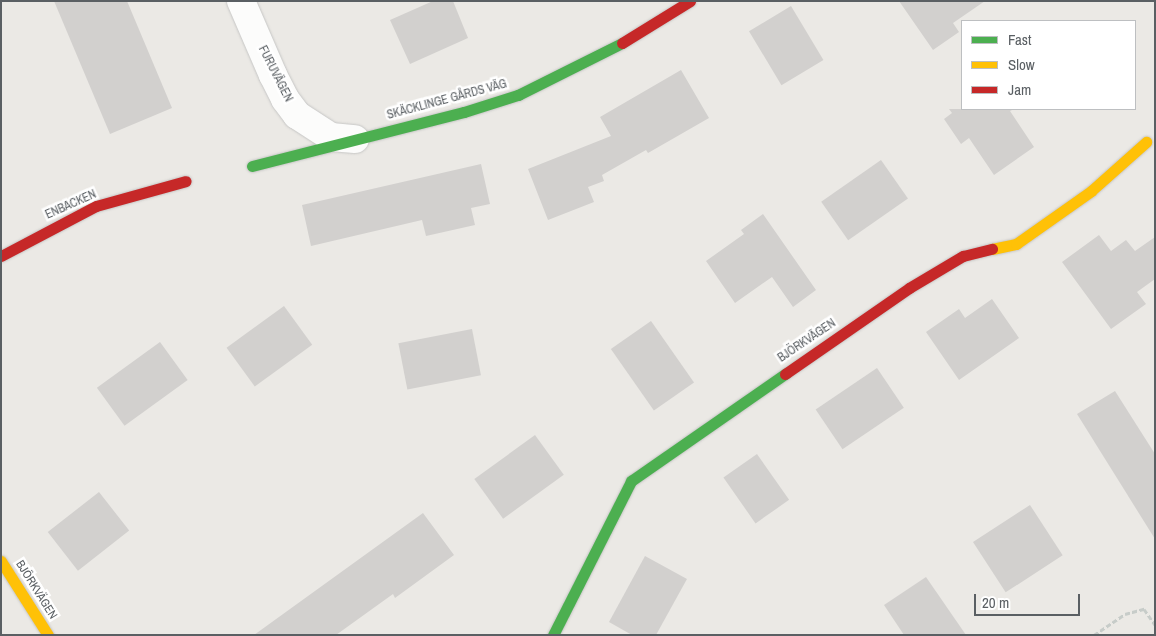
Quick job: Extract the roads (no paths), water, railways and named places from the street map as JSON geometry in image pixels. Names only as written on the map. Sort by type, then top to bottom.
[{"type":"street","name":"FURUVÄGEN","points":[[241,1],[273,75],[297,115],[330,137],[355,139]]},
{"type":"street","name":"SKÄCKLINGE GÅRDS VÄG","points":[[252,166],[464,112],[518,95],[608,52],[690,1]]},
{"type":"street","name":"BJÖRKVÄGEN","points":[[553,635],[631,481],[909,288],[963,256],[1016,244],[1090,191],[1146,142]]},
{"type":"street","name":"ENBACKEN","points":[[1,256],[16,246],[96,206],[186,181]]},
{"type":"street","name":"BJÖRKVÄGEN","points":[[1,561],[48,635]]}]
